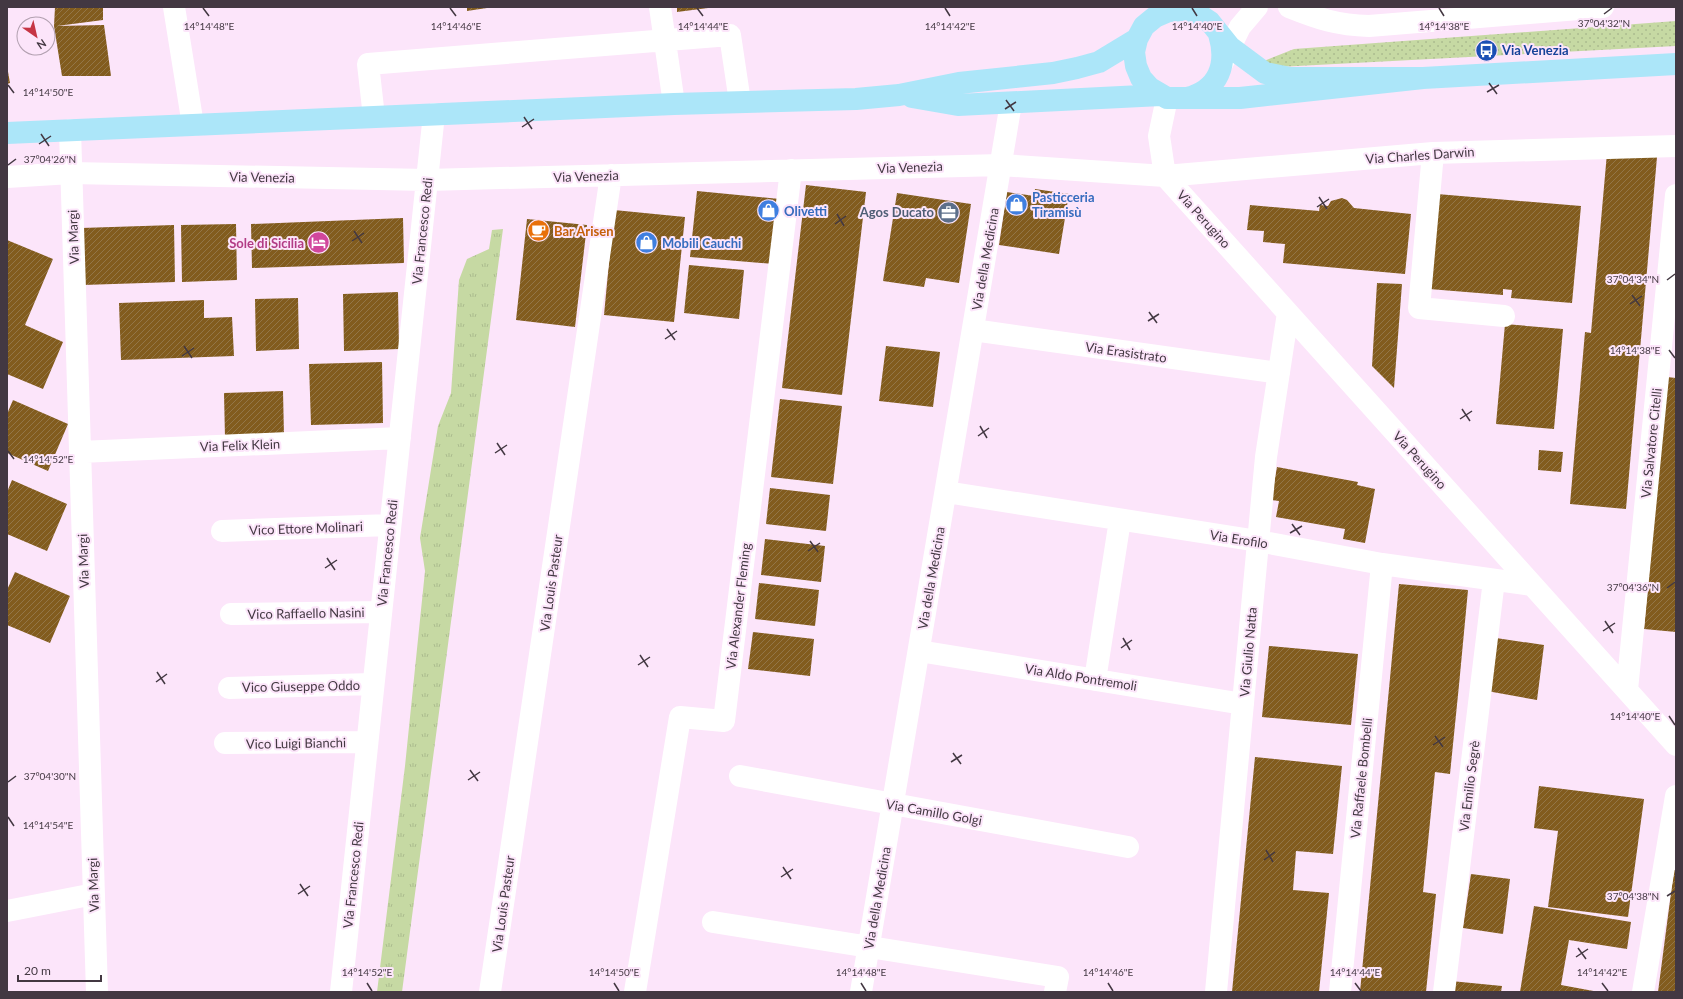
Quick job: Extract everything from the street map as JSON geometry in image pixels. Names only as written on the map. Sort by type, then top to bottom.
[{"type":"main road","points":[[1423,78],[1290,78],[1265,73],[1224,48],[1210,22],[1196,10],[1161,12],[1144,26],[1137,39],[1134,52],[1136,66],[1141,78],[1150,88],[1170,97],[1240,98],[1423,78],[1676,64]]},
{"type":"main road","points":[[7,133],[674,104],[856,99],[899,95],[959,83],[1053,73],[1077,68],[1100,62],[1137,39]]},
{"type":"main road","points":[[899,95],[958,105],[1196,96],[1208,88],[1218,76],[1224,48]]},
{"type":"street","points":[[174,7],[193,125]]},
{"type":"street","points":[[660,7],[674,104]]},
{"type":"street","points":[[1224,48],[1240,26],[1257,7]]},
{"type":"street","points":[[1289,7],[1318,19],[1337,24],[1369,26],[1574,8],[1603,7]]},
{"type":"street","points":[[374,117],[368,64],[730,35],[740,102]]},
{"type":"street","points":[[1164,176],[1159,136],[1170,97]]},
{"type":"street","name":"Via della Medicina","points":[[861,992],[1011,103]]},
{"type":"street","name":"Via Francesco Redi","points":[[341,992],[434,114]]},
{"type":"street","name":"Via Margi","points":[[70,130],[97,992]]},
{"type":"street","name":"Via Charles Darwin","points":[[1164,176],[1433,153],[1676,146]]},
{"type":"street","points":[[1433,153],[1419,308],[1504,316]]},
{"type":"street","name":"Via Venezia","points":[[7,177],[71,173],[427,180],[1001,164],[1164,176]]},
{"type":"street","name":"Via Alexander Fleming","points":[[634,992],[680,717],[724,721],[791,170]]},
{"type":"street","name":"Via Louis Pasteur","points":[[490,992],[611,175]]},
{"type":"street","name":"Via Perugino","points":[[1164,176],[1288,312],[1676,745]]},
{"type":"street","name":"Via Salvatore Citelli","points":[[1627,690],[1676,195]]},
{"type":"street","name":"Via Giulio Natta","points":[[1216,992],[1266,457],[1288,312]]},
{"type":"street","name":"Via Erasistrato","points":[[973,330],[1278,373]]},
{"type":"street","name":"Via Felix Klein","points":[[80,452],[400,438]]},
{"type":"street","name":"Via Erofilo","points":[[946,492],[1258,541],[1382,564],[1532,585]]},
{"type":"street","points":[[1095,680],[1120,520]]},
{"type":"street","name":"Vico Ettore Molinari","points":[[222,531],[390,525]]},
{"type":"street","name":"Via Raffaele Bombelli","points":[[1340,992],[1382,564]]},
{"type":"street","name":"Via Emilio Segrè","points":[[1444,992],[1494,580]]},
{"type":"street","name":"Vico Raffaello Nasini","points":[[231,614],[381,612]]},
{"type":"street","name":"Via Aldo Pontremoli","points":[[919,651],[1243,704]]},
{"type":"street","name":"Vico Giuseppe Oddo","points":[[229,688],[373,684]]},
{"type":"street","name":"Vico Luigi Bianchi","points":[[225,743],[367,742]]},
{"type":"street","name":"Via Camillo Golgi","points":[[740,776],[1128,847]]},
{"type":"street","points":[[1643,992],[1676,796]]},
{"type":"street","points":[[7,911],[94,894]]},
{"type":"street","points":[[713,922],[868,947],[1056,984]]},
{"type":"green space","points":[[1676,21],[1676,46],[1278,67],[1264,61],[1294,49]]},
{"type":"green space","points":[[503,229],[402,992],[377,992],[405,766],[425,571],[420,538],[438,426],[451,393],[459,280],[467,259],[489,249],[492,230]]},
{"type":"building","points":[[55,7],[103,7],[103,20],[57,26],[104,25],[111,76],[62,76],[56,38],[56,16],[55,16]]},
{"type":"building","points":[[467,7],[487,7],[487,8],[467,11]]},
{"type":"building","points":[[677,7],[708,7],[708,8],[677,12]]},
{"type":"building","points":[[7,66],[10,83],[7,84]]},
{"type":"building","points":[[1607,153],[1657,157],[1626,509],[1570,504],[1585,332],[1591,333]]},
{"type":"building","points":[[806,185],[866,192],[842,395],[782,388]]},
{"type":"building","points":[[1035,189],[1069,194],[1059,254],[999,245],[1007,192],[1034,196]]},
{"type":"building","points":[[697,191],[780,199],[774,264],[690,257]]},
{"type":"building","points":[[897,193],[971,204],[959,283],[926,278],[924,287],[883,281]]},
{"type":"building","points":[[1437,194],[1581,206],[1572,303],[1511,298],[1512,290],[1503,289],[1503,295],[1429,289]]},
{"type":"building","points":[[1342,198],[1347,200],[1354,208],[1411,214],[1405,274],[1283,263],[1285,244],[1263,242],[1264,231],[1247,230],[1250,205],[1319,211],[1320,205],[1328,206],[1331,201]]},
{"type":"building","points":[[614,210],[685,217],[674,322],[604,315]]},
{"type":"building","points":[[403,218],[404,263],[252,268],[251,224]]},
{"type":"building","points":[[527,219],[587,225],[575,327],[516,320]]},
{"type":"building","points":[[236,224],[237,280],[182,282],[181,225]]},
{"type":"building","points":[[174,225],[175,282],[83,285],[81,228]]},
{"type":"building","points":[[7,240],[53,259],[25,325],[63,342],[43,389],[7,374]]},
{"type":"building","points":[[689,265],[744,270],[739,319],[684,313]]},
{"type":"building","points":[[1377,283],[1402,284],[1394,388],[1372,366]]},
{"type":"building","points":[[398,292],[399,349],[344,351],[343,294]]},
{"type":"building","points":[[298,298],[299,349],[256,351],[255,299]]},
{"type":"building","points":[[204,300],[204,318],[232,317],[234,356],[121,360],[119,303]]},
{"type":"building","points":[[1505,324],[1563,329],[1554,429],[1496,424]]},
{"type":"building","points":[[886,346],[940,352],[933,407],[879,401]]},
{"type":"building","points":[[382,362],[383,423],[311,425],[309,364]]},
{"type":"building","points":[[1667,377],[1676,378],[1676,632],[1644,629]]},
{"type":"building","points":[[283,391],[284,436],[225,438],[224,393]]},
{"type":"building","points":[[780,399],[842,406],[833,484],[771,477]]},
{"type":"building","points":[[13,400],[68,424],[48,471],[7,453],[7,414]]},
{"type":"building","points":[[1539,450],[1563,452],[1561,472],[1538,470]]},
{"type":"building","points":[[1277,467],[1358,482],[1357,485],[1375,489],[1365,543],[1343,539],[1345,529],[1276,517],[1279,501],[1271,500]]},
{"type":"building","points":[[12,480],[67,504],[47,551],[7,534],[7,492]]},
{"type":"building","points":[[770,488],[830,495],[826,531],[766,524]]},
{"type":"building","points":[[765,539],[825,546],[821,582],[761,575]]},
{"type":"building","points":[[15,572],[70,596],[50,643],[7,625],[7,590]]},
{"type":"building","points":[[759,583],[819,590],[815,626],[755,619]]},
{"type":"building","points":[[1399,584],[1468,590],[1459,685],[1450,774],[1435,772],[1423,892],[1436,894],[1426,992],[1360,992]]},
{"type":"building","points":[[753,632],[814,639],[810,676],[748,669]]},
{"type":"building","points":[[1496,638],[1544,645],[1537,700],[1487,691]]},
{"type":"building","points":[[1269,646],[1358,654],[1351,725],[1262,717]]},
{"type":"building","points":[[1255,757],[1342,766],[1333,854],[1296,851],[1293,890],[1329,893],[1319,992],[1232,992]]},
{"type":"building","points":[[1539,786],[1644,799],[1628,917],[1548,907],[1558,831],[1534,828]]},
{"type":"building","points":[[1674,870],[1676,870],[1676,992],[1658,992]]},
{"type":"building","points":[[1471,874],[1510,879],[1503,934],[1463,928]]},
{"type":"building","points":[[1534,906],[1631,922],[1627,949],[1569,940],[1561,985],[1599,992],[1520,992]]},
{"type":"building","points":[[1451,981],[1502,986],[1501,992],[1449,992]]},
{"type":"place","name":"Via Venezia","points":[[1487,50]]},
{"type":"place","name":"Pasticceria Tiramisù","points":[[1017,204]]},
{"type":"place","name":"Olivetti","points":[[768,211]]},
{"type":"place","name":"Agos Ducato","points":[[949,212]]},
{"type":"place","name":"Bar Arisen","points":[[539,231]]},
{"type":"place","name":"Sole di Sicilia","points":[[319,243]]},
{"type":"place","name":"Mobili Cauchi","points":[[646,243]]}]
